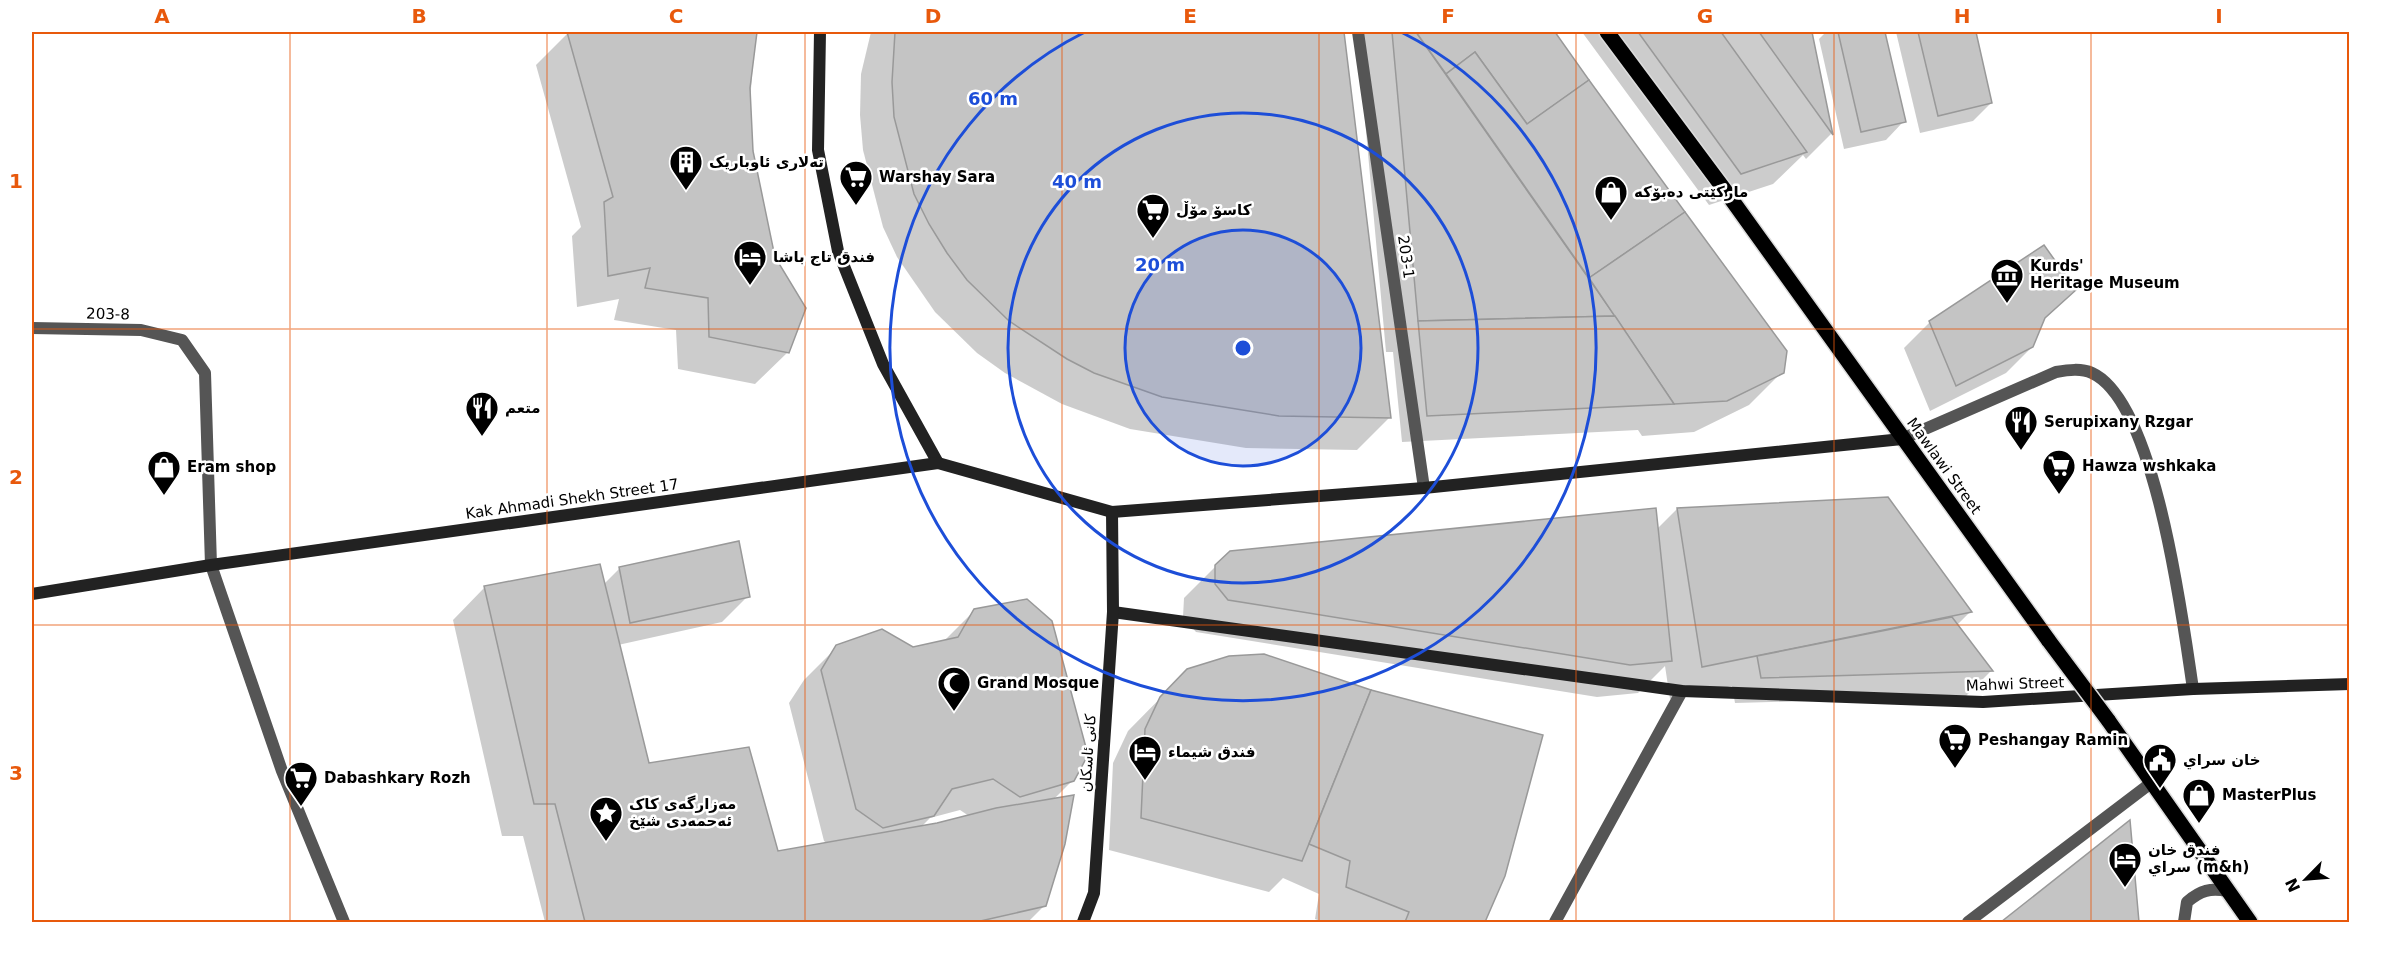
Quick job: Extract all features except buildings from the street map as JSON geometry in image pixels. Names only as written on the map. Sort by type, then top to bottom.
[{"type":"main road","points":[[820,32],[818,150],[838,251],[883,364],[938,463]]},
{"type":"main road","name":"Mawlawi Street","points":[[1607,32],[1725,189],[1902,439],[2108,720],[2250,922]]},
{"type":"main road","points":[[1112,512],[1424,488],[1902,439]]},
{"type":"main road","name":"Kak Ahmadi Shekh Street 17","points":[[32,594],[211,565],[938,463],[1112,512]]},
{"type":"main road","name":"کانی ئاسکان","points":[[1083,922],[1094,892],[1113,612],[1112,512]]},
{"type":"main road","name":"Mahwi Street","points":[[1113,612],[1682,691],[1983,702],[2193,689],[2349,684]]},
{"type":"street","name":"203-1","points":[[1358,32],[1424,488]]},
{"type":"street","name":"203-8","points":[[32,328],[141,330],[182,340],[205,374],[211,565]]},
{"type":"street","points":[[1902,439],[2056,372],[2076,369],[2093,373],[2109,386],[2138,433],[2149,459],[2182,619],[2193,689]]},
{"type":"street","points":[[211,565],[282,771],[344,922]]},
{"type":"street","points":[[1555,922],[1682,691]]},
{"type":"street","points":[[1968,922],[2151,783]]},
{"type":"street","points":[[2184,922],[2187,902],[2199,892],[2211,889],[2228,891]]},
{"type":"place","name":"تەلاری ئاوباریک","points":[[686,191]]},
{"type":"place","name":"Warshay Sara","points":[[856,206]]},
{"type":"place","name":"مارکێتی دەبۆکە","points":[[1611,221]]},
{"type":"place","name":"کاسۆ مۆڵ","points":[[1153,239]]},
{"type":"place","name":"فندق تاج باشا","points":[[750,286]]},
{"type":"place","name":"Kurds' Heritage Museum","points":[[2007,304]]},
{"type":"place","name":"متعم","points":[[482,437]]},
{"type":"place","name":"Serupixany Rzgar","points":[[2021,451]]},
{"type":"place","name":"Hawza wshkaka","points":[[2059,495]]},
{"type":"place","name":"Eram shop","points":[[164,496]]},
{"type":"place","name":"Grand Mosque","points":[[954,712]]},
{"type":"place","name":"Peshangay Ramin","points":[[1955,769]]},
{"type":"place","name":"فندق شيماء","points":[[1145,781]]},
{"type":"place","name":"خان سراي","points":[[2160,789]]},
{"type":"place","name":"Dabashkary Rozh","points":[[301,807]]},
{"type":"place","name":"MasterPlus","points":[[2199,824]]},
{"type":"place","name":"مەزارگەی کاک ئەحمەدی شێخ","points":[[606,842]]},
{"type":"place","name":"فندق خان سراي (m&h)","points":[[2125,888]]}]
